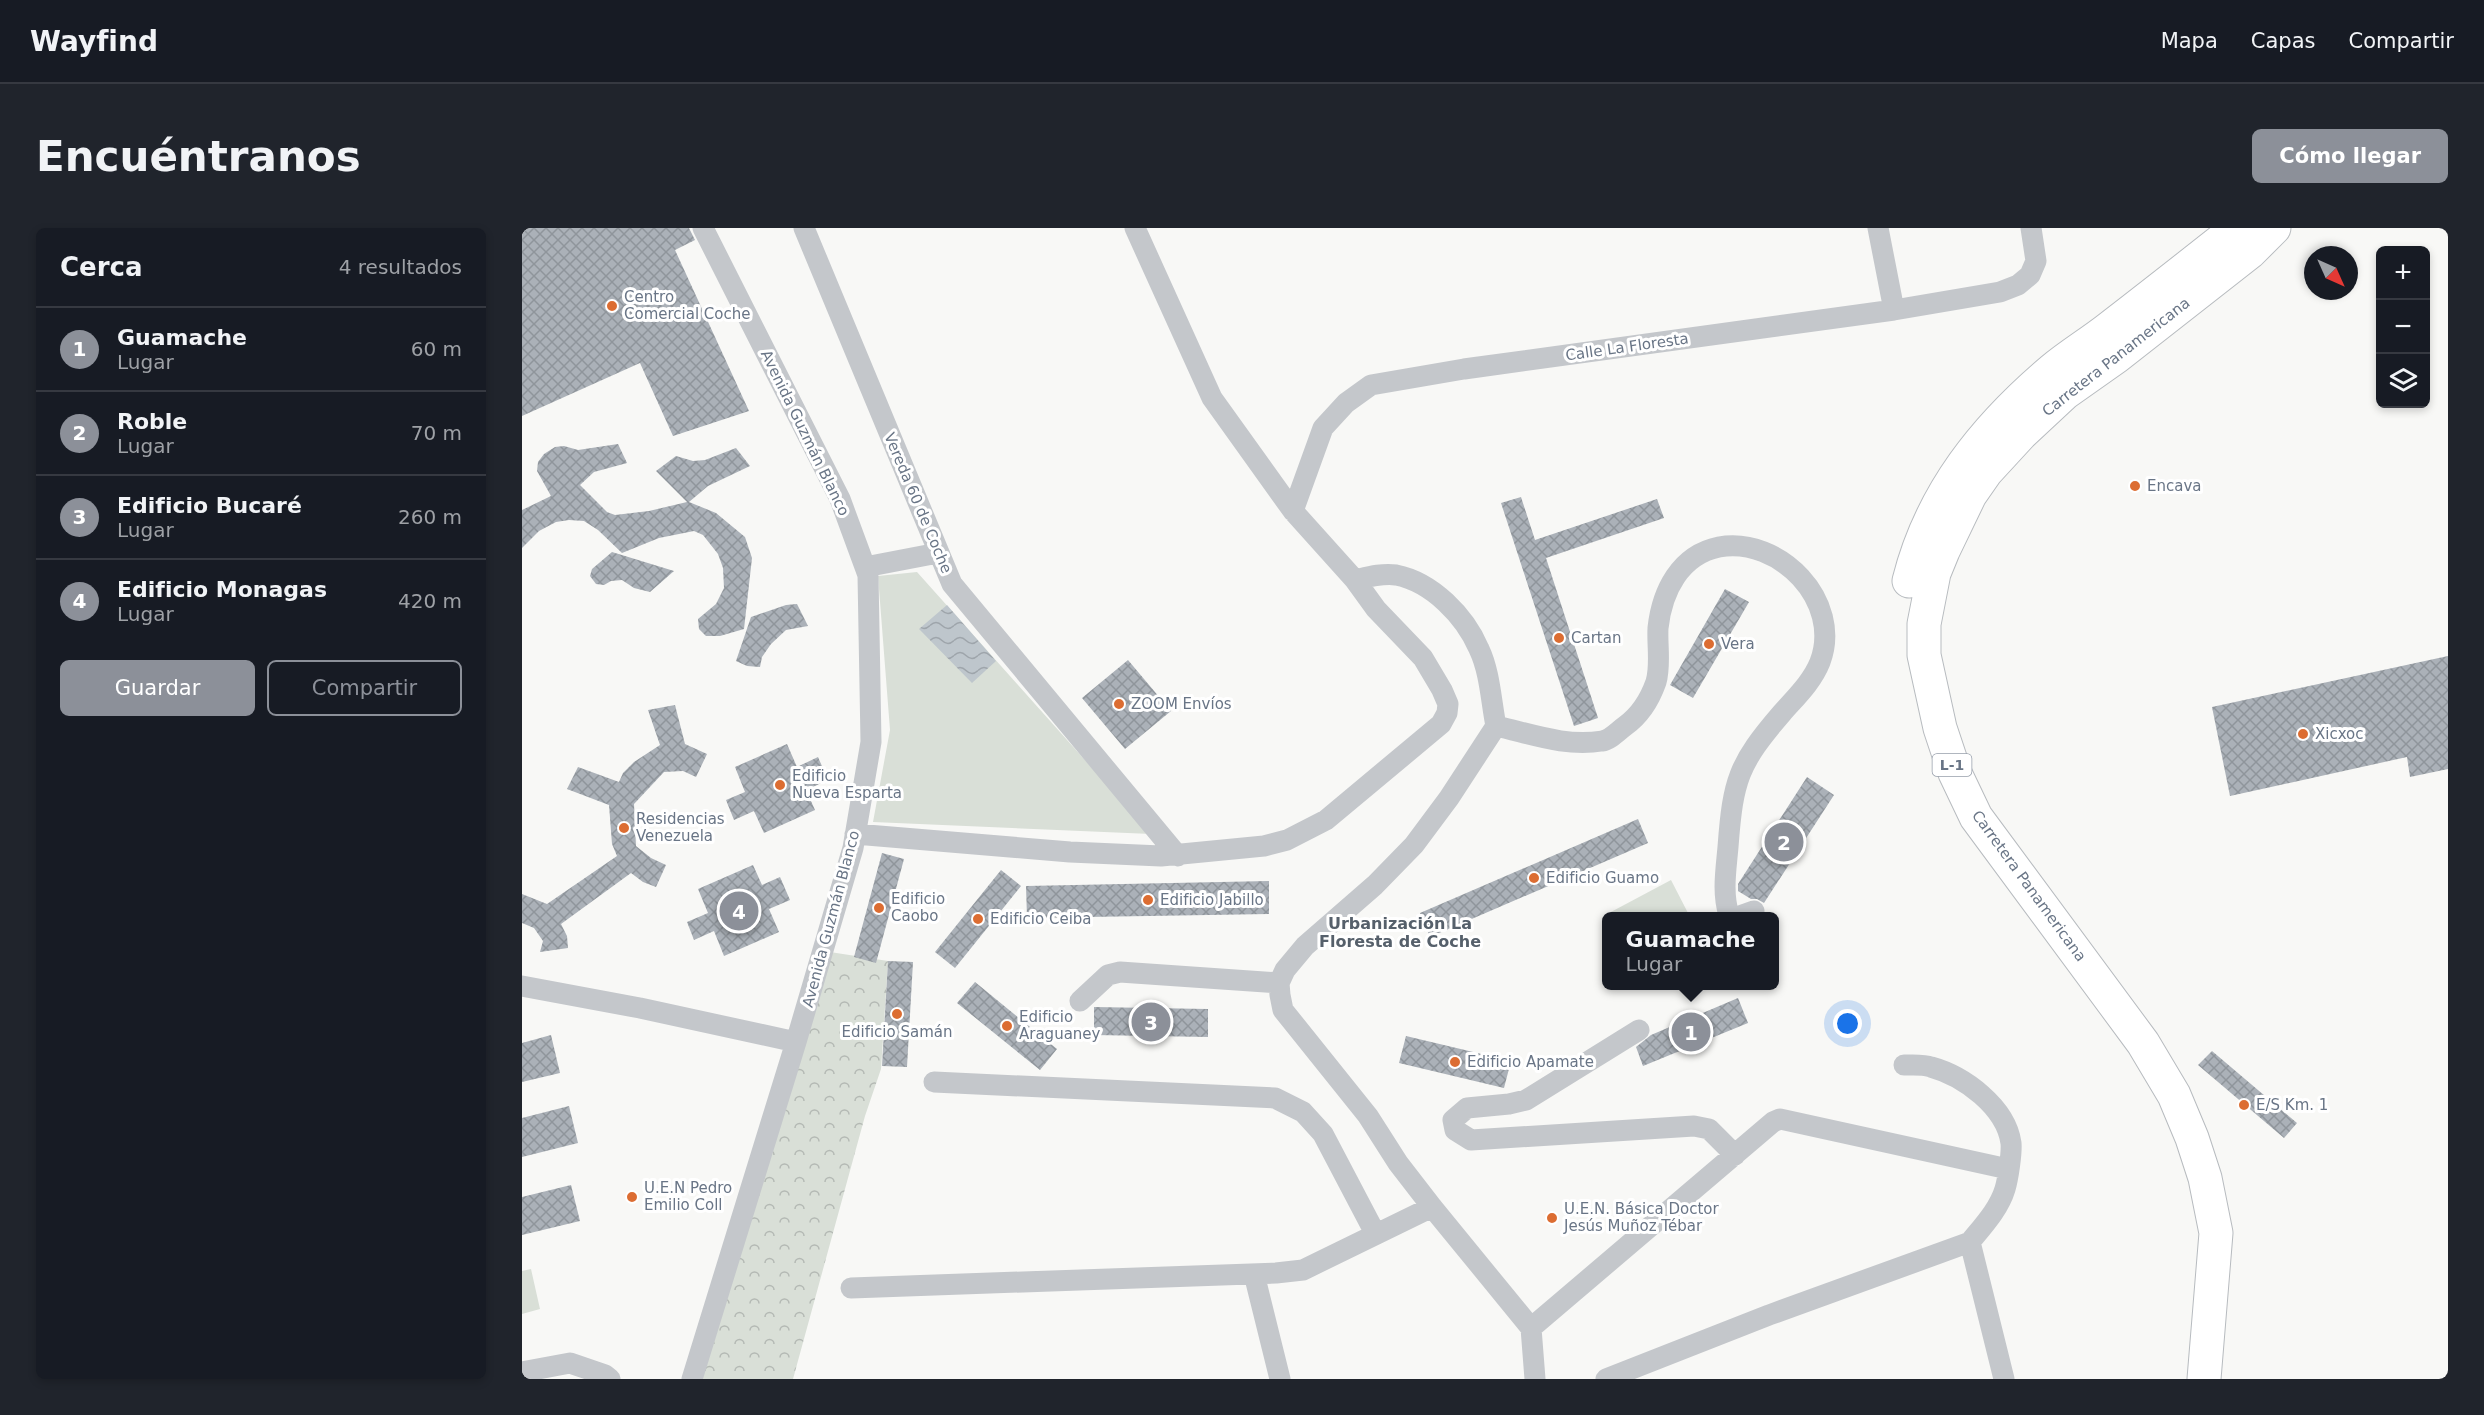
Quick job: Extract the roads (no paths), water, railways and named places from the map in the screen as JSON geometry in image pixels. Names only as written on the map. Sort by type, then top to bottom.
[{"type":"main road","name":"Carretera Panamericana","points":[[2183,1379],[2196,1226],[2186,1176],[2173,1138],[2157,1097],[2127,1048],[1959,821],[1937,773],[1921,727],[1904,649],[1904,614],[1915,558],[1924,535],[1954,476],[1972,450],[2008,410],[2054,368],[2237,228]]},
{"type":"main road","name":"Carretera Panamericana","points":[[2204,1379],[2216,1233],[2205,1178],[2192,1138],[2174,1095],[2143,1043],[1976,817],[1955,773],[1929,688],[1924,655],[1924,624],[1928,596],[1938,562],[1970,495],[1986,472],[2021,434],[2065,393],[2116,357],[2250,252],[2274,228]]},
{"type":"street","name":"Avenida Guzmán Blanco","points":[[692,1379],[796,1042],[855,834],[870,742],[868,575],[840,499],[703,228]]},
{"type":"street","name":"Vereda 60 de Coche","points":[[804,228],[952,584],[1178,856]]},
{"type":"street","points":[[855,834],[1070,852],[1178,856],[1264,846],[1306,832],[1326,820],[1441,724],[1447,713],[1448,704],[1433,673],[1411,644],[1376,609],[1355,580],[1293,511],[1212,398],[1135,228]]},
{"type":"street","points":[[1878,228],[1894,310]]},
{"type":"street","name":"Calle La Floresta","points":[[1293,511],[1323,428],[1346,403],[1371,385],[1464,369],[1894,310],[2000,292],[2018,285],[2030,275],[2036,261],[2031,228]]},
{"type":"street","points":[[1496,726],[1562,743],[1606,741],[1628,724],[1647,702],[1656,682],[1658,628],[1663,604],[1670,584],[1683,566],[1698,554],[1719,547],[1740,546],[1758,549],[1793,568],[1807,585],[1818,605],[1824,642],[1820,660],[1810,680],[1752,750],[1736,782],[1731,807],[1725,885],[1729,912]]},
{"type":"street","points":[[865,567],[938,553]]},
{"type":"street","points":[[1355,580],[1381,574],[1396,575],[1434,591],[1452,610],[1479,649],[1486,672],[1496,726],[1449,798],[1414,845],[1375,885],[1305,946],[1286,970],[1279,983],[1283,1010],[1368,1116],[1398,1163],[1432,1207],[1531,1328],[1535,1379]]},
{"type":"street","points":[[1080,1001],[1108,975],[1120,972],[1279,983]]},
{"type":"street","points":[[522,986],[640,1008],[796,1042]]},
{"type":"street","points":[[1640,1030],[1526,1100],[1467,1108],[1453,1120],[1455,1130],[1471,1140],[1694,1126],[1709,1130],[1735,1155]]},
{"type":"street","points":[[1606,1379],[1769,1315],[1970,1242],[1988,1220],[2005,1189],[2011,1143],[2002,1120],[1985,1097],[1957,1079],[1930,1066],[1904,1065]]},
{"type":"street","points":[[934,1082],[1275,1098],[1303,1112],[1323,1134],[1375,1233]]},
{"type":"street","points":[[1531,1328],[1627,1244],[1773,1122],[1780,1119],[2008,1169]]},
{"type":"street","points":[[851,1288],[1254,1274],[1303,1270],[1432,1207]]},
{"type":"street","points":[[1970,1242],[2004,1379]]},
{"type":"street","points":[[1254,1274],[1280,1379]]},
{"type":"street","points":[[522,1372],[570,1363],[605,1375],[610,1379]]},
{"type":"water","points":[[947,605],[996,661],[972,683],[919,629]]},
{"type":"place","name":"Centro Comercial Coche","points":[[612,306]]},
{"type":"place","name":"Encava","points":[[2135,486]]},
{"type":"place","name":"Cartan","points":[[1559,638]]},
{"type":"place","name":"Vera","points":[[1709,644]]},
{"type":"place","name":"ZOOM Envíos","points":[[1119,704]]},
{"type":"place","name":"Xicxoc","points":[[2303,734]]},
{"type":"place","name":"Edificio Nueva Esparta","points":[[780,785]]},
{"type":"place","name":"Residencias Venezuela","points":[[624,828]]},
{"type":"place","name":"Roble","points":[[1784,842]]},
{"type":"place","name":"Edificio Guamo","points":[[1534,878]]},
{"type":"place","name":"Edificio Jabillo","points":[[1148,900]]},
{"type":"place","name":"Edificio Caobo","points":[[879,908]]},
{"type":"place","name":"Edificio Monagas","points":[[739,911]]},
{"type":"place","name":"Edificio Ceiba","points":[[978,919]]},
{"type":"place","name":"Edificio Samán","points":[[897,1014]]},
{"type":"place","name":"Edificio Bucaré","points":[[1151,1022]]},
{"type":"place","name":"Edificio Araguaney","points":[[1007,1026]]},
{"type":"place","name":"Guamache","points":[[1691,1032]]},
{"type":"place","name":"Edificio Apamate","points":[[1455,1062]]},
{"type":"place","name":"E/S Km. 1","points":[[2244,1105]]},
{"type":"place","name":"U.E.N Pedro Emilio Coll","points":[[632,1197]]},
{"type":"place","name":"U.E.N. Básica Doctor Jesús Muñoz Tébar","points":[[1552,1218]]},
{"type":"district","name":"Urbanización La Floresta de Coche","points":[[1400,932]]}]
